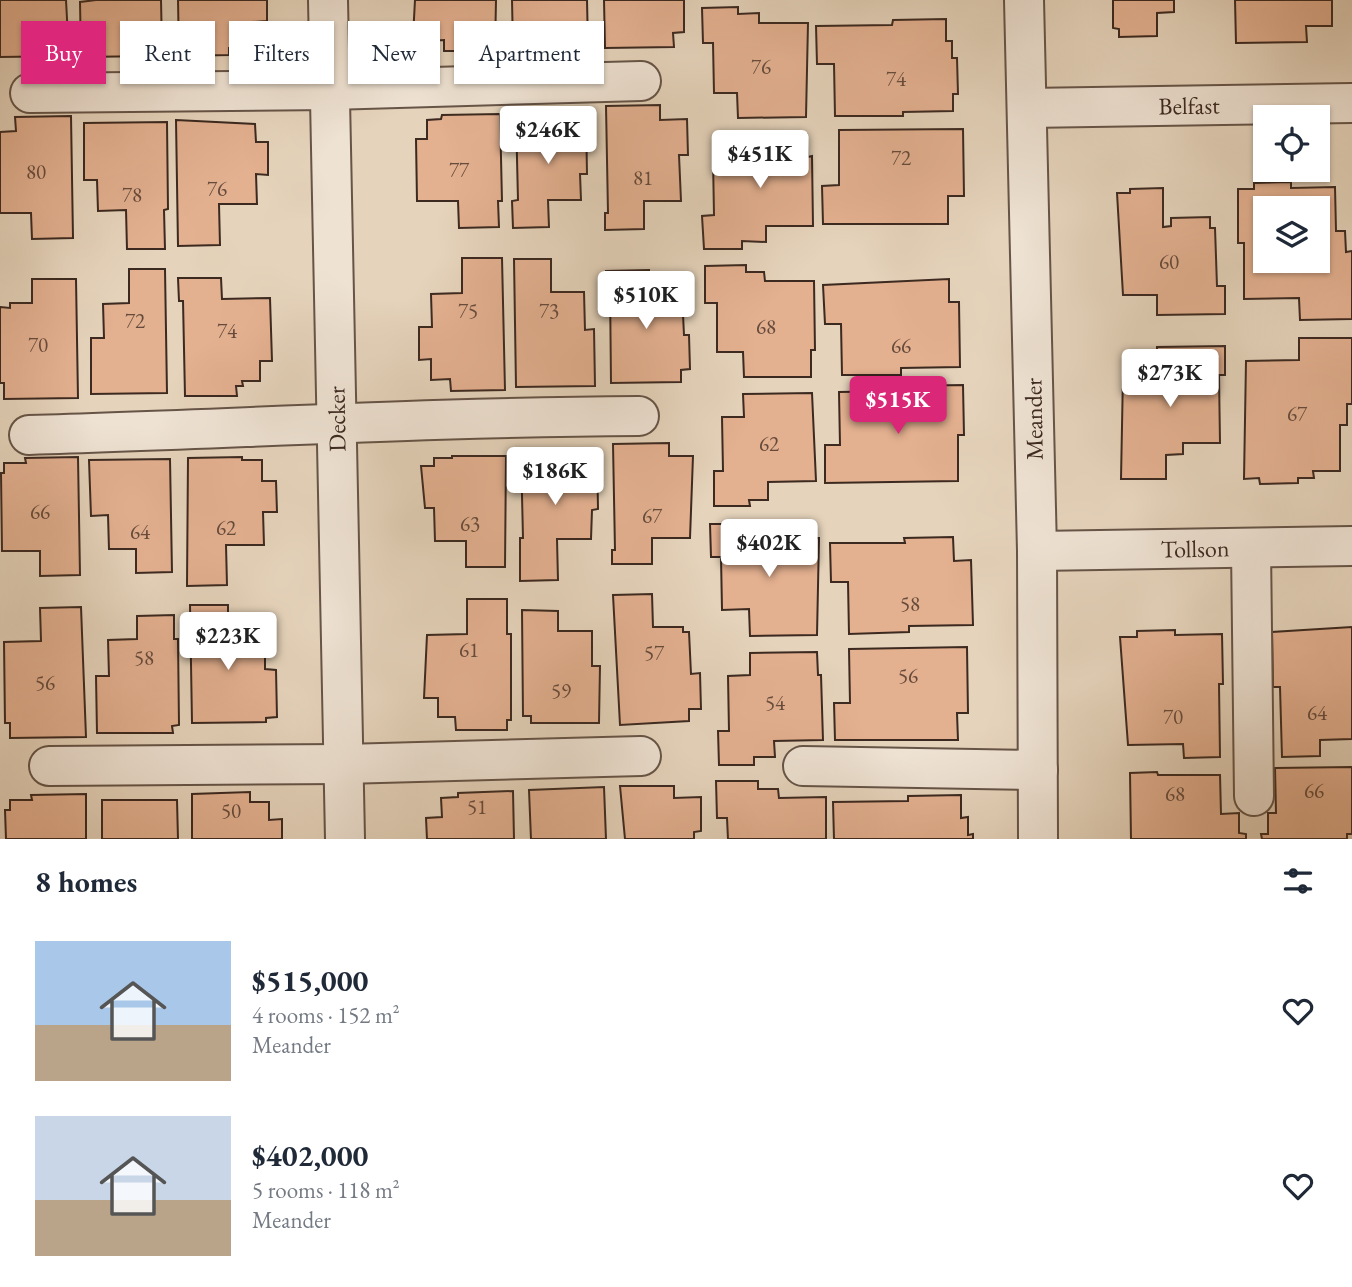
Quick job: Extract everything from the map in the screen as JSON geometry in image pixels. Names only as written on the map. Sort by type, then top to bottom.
[{"type":"street","name":"Decker","points":[[328,0],[345,839]]},
{"type":"street","name":"Meander","points":[[1024,0],[1037,551],[1038,839]]},
{"type":"street","points":[[30,93],[330,90],[641,81]]},
{"type":"street","name":"Belfast","points":[[1027,108],[1352,103]]},
{"type":"street","points":[[29,435],[337,426],[489,417],[639,416]]},
{"type":"street","name":"Tollson","points":[[1037,551],[1352,546]]},
{"type":"street","points":[[1251,548],[1254,796]]},
{"type":"street","points":[[48,766],[344,764],[641,756]]},
{"type":"street","points":[[803,766],[1038,770]]},
{"type":"building","points":[[0,0],[66,0],[67,21],[21,21],[21,57],[0,57]]},
{"type":"building","points":[[161,0],[161,21],[120,21],[120,56],[106,57],[106,21],[80,21],[80,2]]},
{"type":"building","points":[[178,0],[267,0],[267,21],[229,21],[229,55],[215,55],[215,21],[178,21]]},
{"type":"building","points":[[415,0],[496,0],[496,21],[454,21],[454,51],[444,51],[444,40],[440,40],[440,21],[414,21]]},
{"type":"building","points":[[512,0],[587,0],[587,21],[512,21]]},
{"type":"building","points":[[604,0],[684,0],[684,32],[673,33],[674,47],[605,48]]},
{"type":"building","points":[[1113,0],[1174,0],[1174,12],[1157,13],[1157,36],[1119,37],[1119,29],[1113,28]]},
{"type":"building","points":[[1235,0],[1332,0],[1332,26],[1306,26],[1307,42],[1236,43]]},
{"type":"building","points":[[738,7],[738,14],[759,13],[759,23],[808,23],[806,117],[738,118],[737,93],[714,93],[713,43],[703,43],[702,8]]},
{"type":"building","points":[[946,19],[946,41],[952,41],[952,58],[957,58],[958,94],[953,94],[953,111],[903,112],[903,116],[835,116],[834,64],[817,64],[816,26],[892,25],[893,20]]},
{"type":"building","points":[[660,105],[660,120],[687,119],[688,155],[679,155],[681,201],[644,201],[644,229],[605,230],[605,213],[608,213],[606,106]]},
{"type":"building","points":[[500,114],[502,201],[498,201],[499,227],[459,228],[458,201],[417,201],[416,139],[427,139],[427,120],[441,119],[442,115]]},
{"type":"building","points":[[71,116],[73,238],[32,239],[31,213],[0,213],[0,132],[16,131],[15,117]]},
{"type":"building","points":[[586,116],[587,174],[580,174],[581,200],[548,200],[549,227],[513,228],[512,201],[518,200],[516,117]]},
{"type":"building","points":[[176,120],[255,124],[256,142],[268,142],[268,175],[256,174],[257,204],[219,204],[220,245],[178,246]]},
{"type":"building","points":[[167,122],[168,209],[164,210],[165,249],[127,249],[126,210],[98,211],[97,180],[84,180],[84,123]]},
{"type":"building","points":[[963,129],[964,196],[948,196],[948,224],[823,224],[822,186],[839,185],[839,130]]},
{"type":"building","points":[[739,134],[807,134],[808,157],[812,156],[813,226],[766,226],[766,242],[742,241],[742,249],[704,249],[702,216],[714,215],[713,159],[739,158]]},
{"type":"building","points":[[1291,182],[1291,188],[1335,187],[1336,231],[1345,231],[1346,252],[1352,251],[1352,319],[1300,320],[1299,298],[1244,299],[1244,243],[1238,243],[1238,189],[1254,189],[1254,183]]},
{"type":"building","points":[[1163,188],[1163,227],[1171,226],[1171,218],[1210,217],[1210,228],[1215,228],[1217,286],[1225,286],[1225,314],[1157,315],[1157,295],[1123,295],[1117,193],[1130,193],[1130,189]]},
{"type":"building","points":[[462,258],[502,258],[505,390],[451,391],[450,379],[431,380],[431,359],[419,360],[419,327],[432,327],[431,294],[462,293]]},
{"type":"building","points":[[514,259],[551,259],[551,292],[584,292],[585,330],[594,329],[595,386],[516,387]]},
{"type":"building","points":[[746,265],[746,272],[764,272],[765,281],[814,281],[815,350],[811,350],[811,377],[744,377],[743,352],[717,352],[717,303],[705,303],[705,266]]},
{"type":"building","points":[[129,269],[165,269],[167,393],[91,394],[91,338],[104,338],[103,304],[129,303]]},
{"type":"building","points":[[649,270],[649,291],[671,290],[671,294],[682,294],[684,335],[689,335],[690,369],[681,370],[681,382],[611,383],[610,285],[606,285],[606,271]]},
{"type":"building","points":[[178,278],[221,278],[222,299],[270,298],[272,361],[260,361],[260,381],[242,381],[243,386],[236,386],[237,396],[185,396],[183,301],[179,301]]},
{"type":"building","points":[[32,279],[76,279],[78,398],[4,399],[4,383],[0,383],[0,307],[10,308],[10,303],[32,303]]},
{"type":"building","points":[[949,279],[949,302],[959,302],[960,367],[901,368],[901,375],[842,375],[841,324],[825,324],[823,285]]},
{"type":"building","points":[[1299,338],[1352,338],[1352,404],[1347,404],[1347,425],[1340,425],[1340,471],[1313,471],[1314,478],[1298,478],[1298,483],[1260,484],[1259,478],[1244,479],[1246,361],[1299,360]]},
{"type":"building","points":[[1225,346],[1225,375],[1219,375],[1220,443],[1183,443],[1183,454],[1166,455],[1166,479],[1121,479],[1123,374],[1157,374],[1157,347]]},
{"type":"building","points":[[963,385],[964,435],[958,435],[958,481],[825,483],[825,445],[840,445],[839,392],[902,391],[901,386]]},
{"type":"building","points":[[812,393],[816,481],[768,482],[768,500],[749,500],[750,506],[714,506],[714,471],[723,471],[722,417],[744,417],[743,394]]},
{"type":"building","points":[[669,443],[669,456],[693,456],[690,538],[652,538],[652,564],[612,564],[612,550],[615,550],[613,444]]},
{"type":"building","points":[[597,451],[598,509],[592,510],[591,539],[557,539],[558,580],[520,581],[520,538],[523,538],[521,453]]},
{"type":"building","points":[[506,456],[505,567],[466,567],[466,541],[435,541],[434,508],[425,508],[421,466],[434,466],[434,458]]},
{"type":"building","points":[[78,457],[80,575],[40,576],[40,551],[2,551],[1,473],[4,473],[4,463],[26,463],[25,458]]},
{"type":"building","points":[[242,457],[242,460],[262,460],[262,481],[276,481],[277,512],[263,512],[264,545],[226,545],[227,585],[187,586],[188,458]]},
{"type":"building","points":[[170,459],[172,572],[136,573],[136,549],[109,549],[108,515],[91,516],[89,460]]},
{"type":"building","points":[[710,524],[748,524],[748,529],[770,529],[770,539],[819,538],[817,635],[750,636],[749,609],[722,610],[721,557],[711,557]]},
{"type":"building","points":[[953,537],[954,561],[971,560],[973,625],[909,626],[909,632],[849,634],[848,582],[831,582],[830,543],[905,543],[904,538]]},
{"type":"building","points":[[652,594],[653,627],[683,627],[683,632],[689,632],[691,674],[700,673],[701,709],[689,709],[689,721],[620,725],[613,595]]},
{"type":"building","points":[[467,599],[507,599],[507,634],[511,634],[511,720],[507,720],[507,730],[456,730],[455,717],[438,717],[438,698],[424,698],[427,635],[467,634]]},
{"type":"building","points":[[190,605],[228,605],[228,638],[265,638],[265,669],[276,670],[277,717],[266,718],[266,722],[192,723]]},
{"type":"building","points":[[81,607],[86,737],[10,738],[10,723],[5,723],[4,642],[41,641],[40,608]]},
{"type":"building","points":[[522,610],[558,611],[558,631],[592,631],[592,666],[600,666],[599,723],[531,723],[531,716],[523,716]]},
{"type":"building","points":[[174,615],[174,639],[178,639],[179,725],[172,726],[173,733],[97,733],[96,676],[109,676],[108,640],[137,639],[137,616]]},
{"type":"building","points":[[1352,627],[1352,739],[1320,740],[1320,756],[1282,757],[1280,687],[1273,687],[1272,632]]},
{"type":"building","points":[[1175,630],[1175,635],[1222,634],[1223,684],[1219,684],[1220,757],[1184,758],[1183,744],[1128,745],[1120,637],[1137,637],[1137,631]]},
{"type":"building","points":[[967,647],[968,713],[957,713],[958,740],[835,740],[834,703],[850,703],[849,649]]},
{"type":"building","points":[[817,652],[818,675],[821,675],[823,740],[774,741],[775,757],[754,757],[754,765],[719,765],[718,731],[729,731],[728,676],[750,675],[750,653]]},
{"type":"building","points":[[1352,767],[1352,834],[1347,834],[1347,839],[1262,839],[1261,834],[1268,834],[1268,813],[1276,813],[1275,768]]},
{"type":"building","points":[[1157,772],[1158,775],[1220,775],[1221,814],[1239,813],[1239,833],[1246,834],[1246,839],[1131,839],[1130,773]]},
{"type":"building","points":[[716,781],[758,781],[758,789],[778,789],[779,798],[826,797],[826,839],[728,839],[727,818],[717,818]]},
{"type":"building","points":[[620,786],[674,786],[674,798],[701,797],[701,831],[694,832],[694,839],[625,839]]},
{"type":"building","points":[[604,787],[606,839],[531,839],[529,790]]},
{"type":"building","points":[[513,791],[514,839],[427,839],[426,818],[442,817],[441,798],[458,797],[458,793]]},
{"type":"building","points":[[250,792],[250,802],[269,802],[269,820],[282,819],[282,839],[192,839],[192,794]]},
{"type":"building","points":[[86,794],[86,839],[6,839],[5,810],[10,810],[10,800],[32,800],[31,795]]},
{"type":"building","points":[[961,795],[961,818],[968,817],[968,835],[973,834],[973,839],[834,839],[833,802],[908,801],[908,796]]},
{"type":"building","points":[[102,800],[177,800],[178,839],[102,839]]}]
